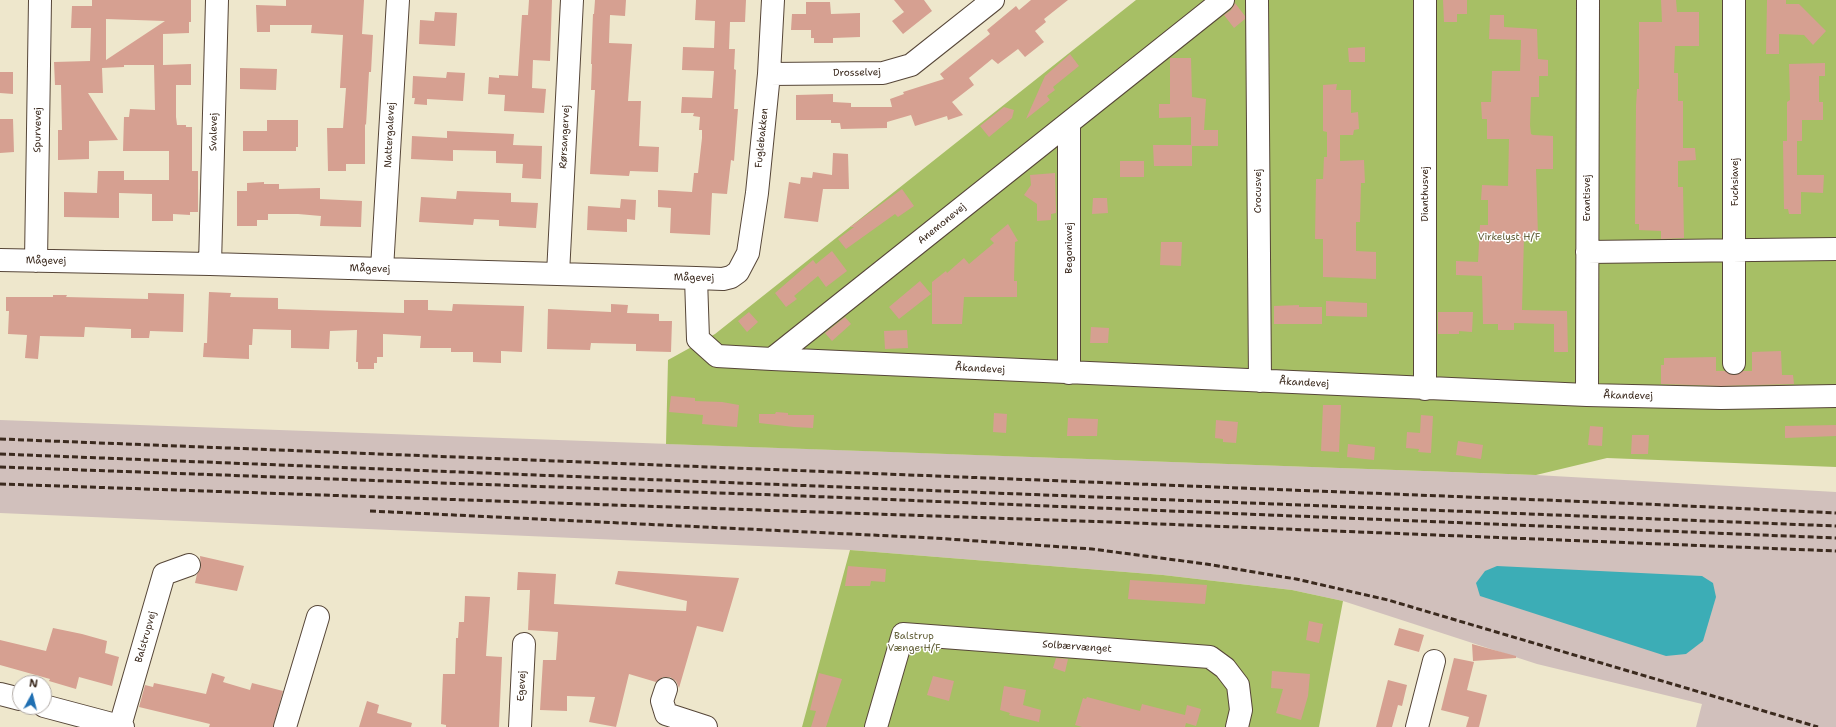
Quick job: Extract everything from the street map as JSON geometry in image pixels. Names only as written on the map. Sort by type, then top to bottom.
[{"type":"street","name":"Spurvevej","points":[[36,261],[40,0]]},
{"type":"street","name":"Svalevej","points":[[210,264],[217,0]]},
{"type":"street","name":"Nattergalevej","points":[[382,269],[398,0]]},
{"type":"street","name":"Rørsangervej","points":[[558,274],[572,0]]},
{"type":"street","name":"Fuglebakken","points":[[738,272],[748,253],[757,194],[769,74],[773,0]]},
{"type":"street","name":"Drosselvej","points":[[769,74],[883,73],[911,65],[993,0]]},
{"type":"street","name":"Anemonevej","points":[[772,359],[1223,0]]},
{"type":"street","name":"Crocusvej","points":[[1257,0],[1260,381]]},
{"type":"street","name":"Dianthusvej","points":[[1425,0],[1425,389]]},
{"type":"street","name":"Erantisvej","points":[[1587,395],[1588,0]]},
{"type":"street","name":"Fuchsiavej","points":[[1734,0],[1734,363]]},
{"type":"street","name":"Begoniavej","points":[[1069,123],[1069,373]]},
{"type":"street","points":[[1587,252],[1836,249]]},
{"type":"street","name":"Mågevej","points":[[0,260],[210,264],[723,279],[731,277],[738,272]]},
{"type":"street","points":[[696,278],[698,339],[717,356],[772,359]]},
{"type":"street","name":"Åkandevej","points":[[772,359],[1587,395],[1720,398],[1836,396]]},
{"type":"street","name":"Balstrupvej","points":[[52,708],[122,727],[164,574],[189,565]]},
{"type":"street","points":[[285,727],[318,617]]},
{"type":"street","name":"Solbærvænget","points":[[881,726],[903,634],[1210,657],[1225,668],[1238,685],[1241,710],[1237,727]]},
{"type":"street","name":"Egevej","points":[[520,727],[524,644]]},
{"type":"street","points":[[1417,727],[1434,661]]},
{"type":"street","points":[[666,689],[662,700],[666,714],[706,727]]},
{"type":"street","points":[[0,694],[12,697]]},
{"type":"shaded area","points":[[0,420],[1536,475],[1836,492],[1836,727],[1696,727],[1702,704],[1537,664],[1343,601],[1292,590],[1163,575],[850,550],[0,513]]},
{"type":"green space","name":"Virkelyst H/F","points":[[1136,0],[1836,0],[1836,467],[1607,458],[1536,475],[666,444],[668,360],[715,334]]},
{"type":"green space","name":"Balstrup Vænge H/F","points":[[850,550],[1163,575],[1292,590],[1343,601],[1319,727],[802,727]]},
{"type":"water","points":[[1497,566],[1702,576],[1713,583],[1716,597],[1703,641],[1686,654],[1666,656],[1480,596],[1476,583],[1485,571]]},
{"type":"building","points":[[92,0],[191,0],[191,22],[189,22],[189,33],[163,34],[163,65],[191,64],[191,85],[176,85],[176,117],[177,125],[192,127],[192,171],[198,171],[198,212],[190,212],[190,215],[173,214],[173,221],[152,221],[152,194],[119,193],[119,218],[64,217],[64,192],[97,193],[98,171],[124,171],[124,180],[169,180],[169,151],[123,151],[124,117],[129,117],[130,109],[155,110],[154,65],[124,65],[124,67],[102,68],[103,93],[88,93],[118,140],[89,141],[89,159],[58,160],[58,130],[62,130],[61,85],[55,85],[54,62],[90,61],[91,28],[71,28],[72,6],[92,6]],"holes":[[[106,19],[165,21],[106,60]]]},
{"type":"building","points":[[286,0],[364,0],[362,34],[373,35],[366,125],[365,124],[365,164],[346,164],[346,171],[328,171],[327,128],[343,128],[346,88],[340,88],[343,35],[311,33],[312,25],[270,25],[270,32],[257,32],[256,5],[286,6]]},
{"type":"building","points":[[529,0],[552,0],[550,61],[533,60],[532,88],[546,89],[544,113],[504,111],[505,95],[488,94],[489,77],[499,78],[499,75],[518,76],[522,15],[528,15]]},
{"type":"building","points":[[595,0],[626,0],[625,16],[610,15],[609,43],[632,44],[628,101],[641,101],[639,146],[659,147],[658,172],[630,171],[629,176],[590,174],[595,90],[591,90],[591,64]]},
{"type":"building","points":[[696,0],[746,0],[745,22],[730,22],[729,49],[735,49],[734,69],[736,70],[734,109],[738,109],[734,161],[731,160],[727,194],[712,193],[710,235],[670,233],[671,208],[658,207],[658,190],[692,192],[694,173],[698,173],[702,138],[702,130],[699,130],[700,117],[693,116],[694,113],[681,113],[682,97],[712,98],[714,71],[682,70],[683,47],[714,48],[715,21],[695,20]]},
{"type":"building","points":[[894,0],[924,0],[932,11],[903,34],[892,21],[904,12]]},
{"type":"building","points":[[1031,0],[1068,0],[1044,19],[1046,22],[1035,31],[1044,42],[1025,57],[1018,49],[998,64],[992,59],[969,78],[974,85],[952,102],[963,115],[948,120],[947,116],[915,126],[911,115],[887,122],[887,128],[841,129],[840,123],[831,123],[831,120],[796,120],[796,95],[833,94],[833,102],[851,103],[851,107],[892,107],[890,99],[904,94],[903,92],[944,79],[940,74],[990,34],[987,30],[1016,6],[1019,10]]},
{"type":"building","points":[[1443,0],[1467,0],[1467,14],[1457,14],[1457,22],[1444,22]]},
{"type":"building","points":[[1661,0],[1676,0],[1677,12],[1699,12],[1699,46],[1675,46],[1674,73],[1678,73],[1678,101],[1683,101],[1683,148],[1695,148],[1696,160],[1678,161],[1678,187],[1683,187],[1684,238],[1661,239],[1661,231],[1639,230],[1639,224],[1635,224],[1636,106],[1637,89],[1639,89],[1639,22],[1662,22]]},
{"type":"building","points":[[1767,0],[1786,0],[1786,4],[1799,4],[1826,31],[1813,45],[1804,35],[1779,34],[1779,54],[1766,54]]},
{"type":"building","points":[[806,2],[830,2],[831,14],[860,13],[860,37],[833,38],[833,43],[814,43],[814,38],[811,38],[811,30],[791,30],[792,14],[806,14]]},
{"type":"building","points":[[1235,3],[1245,16],[1245,19],[1234,28],[1224,15],[1231,10]]},
{"type":"building","points":[[435,12],[457,13],[455,46],[419,44],[420,20],[434,21]]},
{"type":"building","points":[[1490,15],[1504,15],[1504,27],[1537,29],[1538,59],[1548,60],[1548,76],[1539,76],[1539,97],[1531,97],[1530,125],[1531,134],[1533,135],[1553,136],[1553,169],[1536,169],[1538,236],[1524,237],[1522,310],[1567,311],[1568,352],[1554,352],[1554,324],[1514,323],[1514,330],[1498,330],[1498,324],[1483,324],[1482,276],[1456,275],[1456,261],[1478,262],[1480,225],[1488,225],[1488,200],[1481,200],[1482,185],[1508,186],[1509,139],[1487,139],[1487,119],[1482,119],[1481,102],[1491,102],[1492,71],[1520,71],[1521,40],[1489,39]]},
{"type":"building","points":[[1365,47],[1365,62],[1349,62],[1348,48]]},
{"type":"building","points":[[1070,54],[1079,66],[1053,87],[1055,90],[1047,96],[1050,100],[1026,119],[1045,76]]},
{"type":"building","points":[[1170,58],[1191,58],[1192,97],[1206,99],[1204,130],[1218,130],[1218,146],[1192,146],[1192,166],[1154,166],[1153,145],[1191,145],[1191,117],[1159,118],[1159,104],[1170,104]]},
{"type":"building","points":[[1825,63],[1825,76],[1819,76],[1819,102],[1823,102],[1823,120],[1802,120],[1802,141],[1787,141],[1787,102],[1790,100],[1789,64]]},
{"type":"building","points":[[240,68],[277,69],[276,90],[240,89]]},
{"type":"building","points":[[0,72],[13,72],[13,94],[0,93]]},
{"type":"building","points":[[447,72],[465,73],[463,101],[427,99],[427,105],[414,104],[415,98],[412,98],[413,76],[446,78]]},
{"type":"building","points":[[1337,84],[1336,90],[1351,90],[1351,113],[1358,112],[1359,129],[1354,130],[1353,135],[1340,135],[1340,161],[1364,160],[1365,183],[1361,183],[1360,222],[1356,222],[1356,251],[1376,252],[1376,279],[1323,277],[1323,239],[1315,239],[1316,179],[1323,179],[1324,157],[1327,157],[1327,132],[1323,131],[1323,85]]},
{"type":"building","points":[[1004,107],[1014,110],[1012,118],[989,137],[980,126]]},
{"type":"building","points":[[0,119],[13,119],[14,152],[0,153]]},
{"type":"building","points":[[267,120],[298,120],[298,147],[296,147],[296,151],[243,151],[243,131],[267,131]]},
{"type":"building","points":[[447,131],[514,134],[513,145],[542,146],[541,179],[522,178],[523,164],[496,163],[496,151],[453,150],[453,161],[411,159],[412,136],[447,138]]},
{"type":"building","points":[[1783,141],[1797,141],[1797,175],[1824,175],[1823,193],[1801,192],[1801,214],[1789,214],[1788,209],[1784,209]]},
{"type":"building","points":[[833,153],[848,154],[849,189],[823,189],[818,222],[784,218],[789,182],[800,184],[801,177],[812,178],[813,172],[832,175]]},
{"type":"building","points":[[1120,161],[1144,161],[1144,177],[1120,177]]},
{"type":"building","points":[[1055,173],[1056,213],[1051,214],[1051,220],[1037,221],[1037,204],[1024,195],[1031,185],[1030,175]]},
{"type":"building","points":[[264,182],[264,184],[279,184],[279,189],[320,188],[320,199],[362,201],[361,227],[320,226],[321,216],[298,214],[268,214],[268,220],[257,220],[257,226],[237,226],[237,191],[247,191],[247,183]]},
{"type":"building","points":[[902,189],[914,206],[898,217],[895,214],[846,249],[838,239],[854,227],[850,227]]},
{"type":"building","points":[[457,191],[511,193],[511,202],[538,203],[536,228],[499,226],[499,220],[474,219],[473,225],[419,222],[421,197],[456,199]]},
{"type":"building","points":[[1093,198],[1107,198],[1108,213],[1092,214]]},
{"type":"building","points":[[621,199],[636,200],[635,220],[627,219],[627,232],[587,230],[588,206],[620,208]]},
{"type":"building","points":[[1008,224],[1018,241],[1015,242],[1014,281],[1017,281],[1017,297],[964,297],[962,324],[932,324],[932,282],[946,271],[947,273],[964,258],[969,264],[994,243],[990,239]]},
{"type":"building","points":[[1161,242],[1182,242],[1181,266],[1160,265]]},
{"type":"building","points":[[832,251],[847,271],[826,287],[818,276],[794,296],[797,299],[786,307],[775,293],[813,260],[816,264]]},
{"type":"building","points":[[920,281],[931,294],[899,319],[889,307]]},
{"type":"building","points":[[209,292],[231,293],[230,297],[278,298],[278,309],[404,313],[404,300],[428,300],[428,310],[452,311],[453,304],[524,306],[522,352],[501,351],[501,363],[473,362],[473,352],[451,352],[451,348],[420,348],[421,336],[383,334],[383,357],[377,357],[377,363],[374,363],[374,369],[358,369],[358,362],[356,362],[357,330],[330,331],[329,349],[291,348],[291,330],[253,329],[252,345],[249,345],[249,359],[203,357],[204,343],[207,343]]},
{"type":"building","points":[[148,293],[184,294],[183,332],[150,331],[149,338],[131,338],[131,329],[85,327],[84,337],[40,336],[38,359],[25,358],[27,335],[8,334],[9,311],[6,311],[6,297],[53,297],[53,295],[67,295],[66,297],[148,299]]},
{"type":"building","points":[[1326,301],[1367,303],[1367,317],[1326,316]]},
{"type":"building","points":[[611,304],[628,305],[627,313],[659,314],[659,321],[672,321],[671,352],[636,351],[636,344],[591,343],[590,350],[547,349],[548,309],[611,312]]},
{"type":"building","points":[[1299,305],[1299,307],[1322,307],[1322,324],[1274,324],[1274,306]]},
{"type":"building","points":[[749,312],[758,322],[747,332],[738,321]]},
{"type":"building","points":[[1438,312],[1473,312],[1472,332],[1459,331],[1459,334],[1438,334]]},
{"type":"building","points":[[845,317],[851,324],[832,341],[825,333]]},
{"type":"building","points":[[1091,327],[1109,328],[1108,343],[1090,343]]},
{"type":"building","points":[[907,330],[908,348],[885,349],[884,331]]},
{"type":"building","points":[[1781,351],[1782,375],[1793,375],[1794,384],[1721,386],[1661,384],[1661,365],[1664,365],[1664,358],[1716,357],[1716,371],[1725,371],[1734,375],[1743,371],[1752,371],[1752,352]]},
{"type":"building","points":[[671,396],[695,398],[695,401],[722,402],[739,405],[737,427],[702,424],[703,415],[669,412]]},
{"type":"building","points":[[1323,405],[1341,405],[1339,452],[1321,451]]},
{"type":"building","points":[[776,412],[788,413],[788,415],[814,415],[813,428],[759,423],[759,414],[775,414]]},
{"type":"building","points":[[994,413],[1007,414],[1006,433],[993,432]]},
{"type":"building","points":[[1421,415],[1433,416],[1431,453],[1418,452],[1419,449],[1406,448],[1407,432],[1420,433]]},
{"type":"building","points":[[1068,418],[1098,419],[1097,436],[1067,436]]},
{"type":"building","points":[[1216,420],[1238,422],[1236,443],[1223,442],[1223,439],[1215,438]]},
{"type":"building","points":[[1836,425],[1836,436],[1785,438],[1785,426]]},
{"type":"building","points":[[1590,426],[1603,427],[1602,446],[1588,445]]},
{"type":"building","points":[[1632,435],[1649,435],[1648,454],[1631,454]]},
{"type":"building","points":[[1458,441],[1483,445],[1481,459],[1456,455]]},
{"type":"building","points":[[1348,444],[1375,447],[1374,460],[1347,457]]},
{"type":"building","points":[[200,556],[244,566],[237,591],[195,583],[197,574],[201,568]]},
{"type":"building","points":[[848,566],[886,569],[885,582],[871,581],[870,586],[845,586]]},
{"type":"building","points":[[618,571],[739,578],[723,632],[697,626],[679,688],[676,681],[670,677],[663,677],[656,682],[629,674],[616,727],[589,722],[595,697],[567,696],[567,711],[540,710],[543,660],[556,660],[558,632],[528,630],[530,590],[517,590],[518,572],[556,574],[554,604],[686,611],[687,601],[615,584]]},
{"type":"building","points":[[1130,580],[1207,585],[1205,604],[1128,599]]},
{"type":"building","points":[[465,596],[490,597],[486,656],[502,657],[499,727],[446,727],[446,725],[441,724],[443,674],[455,674],[456,638],[458,638],[459,622],[464,622]]},
{"type":"building","points":[[1309,621],[1323,624],[1319,643],[1306,640]]},
{"type":"building","points":[[53,628],[107,641],[105,653],[119,657],[112,686],[79,677],[76,689],[52,682],[52,675],[36,675],[0,665],[0,640],[46,651]]},
{"type":"building","points":[[1399,628],[1424,635],[1419,652],[1394,645]]},
{"type":"building","points":[[1472,644],[1516,656],[1516,658],[1473,661]]},
{"type":"building","points":[[1056,658],[1068,659],[1065,672],[1053,668]]},
{"type":"building","points":[[1454,658],[1474,662],[1467,690],[1487,695],[1479,727],[1466,727],[1469,717],[1441,710]]},
{"type":"building","points":[[1272,671],[1310,674],[1308,696],[1301,720],[1276,713],[1283,689],[1271,688]]},
{"type":"building","points":[[212,673],[225,677],[223,682],[250,690],[252,683],[283,691],[273,727],[209,727],[210,724],[139,707],[145,685],[153,687],[154,683],[206,694]]},
{"type":"building","points":[[819,673],[842,679],[826,727],[811,727],[816,711],[810,710]]},
{"type":"building","points":[[933,676],[954,681],[949,701],[927,695]]},
{"type":"building","points":[[1388,680],[1407,685],[1402,706],[1398,705],[1392,727],[1376,727]]},
{"type":"building","points":[[1004,686],[1026,690],[1023,705],[1041,710],[1039,722],[1009,715],[1010,713],[1000,710]]},
{"type":"building","points":[[1087,697],[1140,711],[1142,704],[1185,715],[1187,705],[1201,709],[1196,726],[1186,723],[1185,727],[1082,727],[1075,725],[1083,698],[1086,699]]},
{"type":"building","points":[[367,701],[379,705],[377,713],[412,723],[411,727],[359,727]]},
{"type":"railway","points":[[0,439],[1645,504],[1836,513]]},
{"type":"railway","points":[[0,454],[1836,526]]},
{"type":"railway","points":[[0,467],[803,496],[1836,538]]},
{"type":"railway","points":[[0,484],[1110,522],[1836,551]]},
{"type":"railway","points":[[370,511],[934,538],[1092,549],[1206,564],[1296,579],[1388,600],[1818,727]]}]
